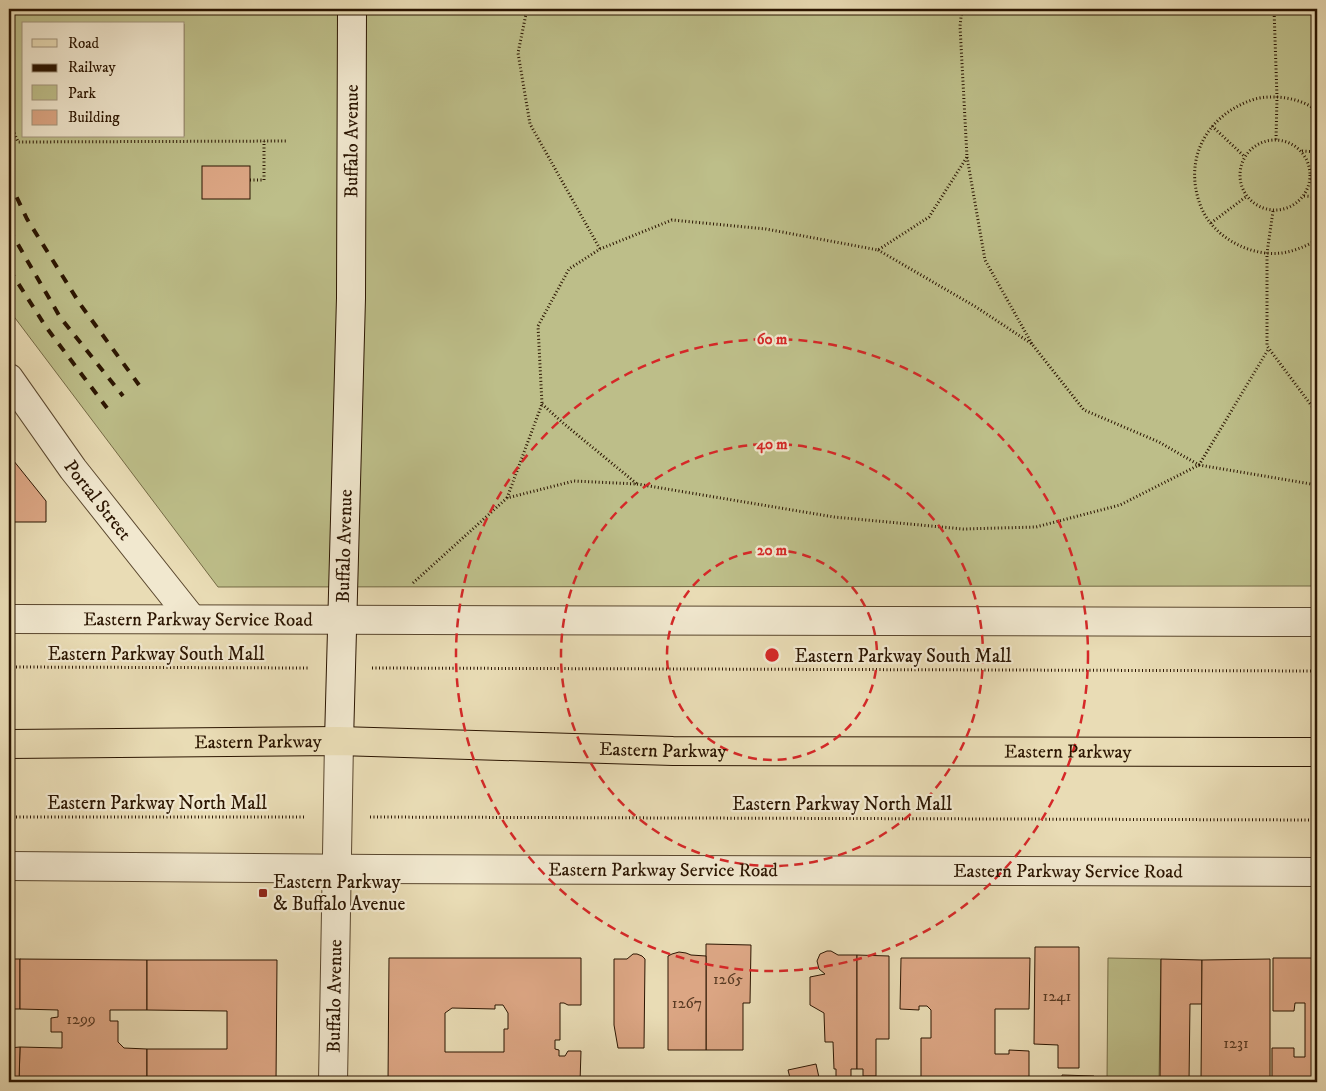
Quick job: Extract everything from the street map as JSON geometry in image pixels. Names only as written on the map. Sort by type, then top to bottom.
[{"type":"main road","name":"Eastern Parkway","points":[[9,744],[340,741],[674,751],[1317,752]]},
{"type":"street","name":"Buffalo Avenue","points":[[333,1082],[336,868],[351,298],[352,9]]},
{"type":"street","name":"Portal Street","points":[[9,378],[73,470],[192,619]]},
{"type":"street","name":"Eastern Parkway Service Road","points":[[9,619],[1317,622]]},
{"type":"street","name":"Eastern Parkway Service Road","points":[[9,866],[1317,872]]},
{"type":"path","points":[[526,9],[518,53],[530,124],[600,249]]},
{"type":"path","points":[[1274,9],[1277,97],[1276,140]]},
{"type":"path","points":[[961,10],[960,26],[967,157],[985,260],[1032,344],[1084,410],[1159,442],[1199,465],[1317,485]]},
{"type":"path","points":[[1317,110],[1296,100],[1277,97],[1259,98],[1241,104],[1225,113],[1212,126],[1203,141],[1197,157],[1194,174],[1196,192],[1202,208],[1211,223],[1225,237],[1242,247],[1267,253],[1281,253],[1306,246],[1317,240]]},
{"type":"path","points":[[9,120],[18,142],[288,141]]},
{"type":"path","points":[[1212,126],[1245,157]]},
{"type":"path","points":[[1269,140],[1276,140],[1293,144],[1302,152],[1308,162],[1311,174],[1310,186],[1295,205],[1284,210],[1273,211],[1262,208],[1244,194],[1240,183],[1240,172],[1242,160],[1249,151],[1258,144],[1269,140]]},
{"type":"path","points":[[250,180],[264,180],[264,141]]},
{"type":"path","points":[[1302,152],[1317,152]]},
{"type":"path","points":[[878,250],[929,217],[967,157]]},
{"type":"path","points":[[1211,223],[1247,196]]},
{"type":"path","points":[[1304,196],[1317,197]]},
{"type":"path","points":[[1273,211],[1267,253],[1267,346],[1317,413]]},
{"type":"path","points":[[413,583],[507,498],[542,404],[538,326],[569,269],[600,249],[672,220],[766,229],[878,250],[976,307],[1032,344]]},
{"type":"path","points":[[507,498],[574,481],[637,484],[834,517],[963,528],[1036,527],[1120,505],[1199,465],[1269,348]]},
{"type":"path","points":[[542,404],[637,484]]},
{"type":"path","name":"Eastern Parkway South Mall","points":[[9,667],[304,668]]},
{"type":"path","name":"Eastern Parkway South Mall","points":[[400,668],[1317,671]]},
{"type":"path","name":"Eastern Parkway North Mall","points":[[9,817],[306,817]]},
{"type":"path","name":"Eastern Parkway North Mall","points":[[367,817],[1317,820]]},
{"type":"green space","points":[[9,9],[1317,9],[1317,586],[218,587],[9,310]]},
{"type":"green space","points":[[1108,958],[1161,959],[1159,1082],[1107,1082]]},
{"type":"building","points":[[202,166],[250,166],[250,199],[202,199]]},
{"type":"building","points":[[9,455],[46,501],[46,522],[9,522]]},
{"type":"building","points":[[706,944],[751,945],[750,1003],[743,1003],[743,1050],[706,1050]]},
{"type":"building","points":[[1035,947],[1079,947],[1079,1068],[1058,1068],[1058,1045],[1034,1044]]},
{"type":"building","points":[[827,951],[838,955],[857,955],[857,1069],[851,1069],[851,1082],[836,1082],[833,1042],[825,1042],[824,1013],[810,1005],[810,977],[825,974],[819,969],[817,961],[820,954]]},
{"type":"building","points":[[679,952],[706,956],[706,1050],[668,1050],[668,956]]},
{"type":"building","points":[[633,954],[642,956],[645,959],[644,1048],[618,1048],[614,1025],[614,959],[627,959]]},
{"type":"building","points":[[857,955],[889,956],[889,1039],[876,1039],[876,1076],[863,1076],[863,1069],[857,1069]]},
{"type":"building","points":[[389,958],[581,958],[581,1005],[560,1003],[560,1040],[555,1040],[555,1049],[559,1050],[559,1056],[565,1056],[568,1051],[581,1051],[580,1082],[388,1082]],"holes":[[[495,1005],[503,1005],[508,1013],[508,1029],[504,1029],[504,1052],[445,1052],[445,1013],[452,1008],[495,1009]]]},
{"type":"building","points":[[901,958],[1030,958],[1029,1009],[995,1009],[995,1054],[1009,1054],[1009,1050],[1029,1051],[1029,1082],[921,1082],[921,1038],[931,1038],[931,1010],[927,1006],[919,1006],[919,1010],[900,1009]]},
{"type":"building","points":[[1273,958],[1317,958],[1317,1082],[1272,1082],[1272,1048],[1294,1048],[1294,1057],[1305,1057],[1305,1003],[1295,1003],[1294,1011],[1273,1011]]},
{"type":"building","points":[[9,959],[20,959],[20,1009],[9,1009]]},
{"type":"building","points":[[20,959],[147,960],[147,1010],[110,1010],[110,1021],[118,1021],[118,1042],[124,1048],[147,1049],[147,1082],[19,1082],[20,1047],[62,1048],[62,1032],[51,1032],[51,1018],[58,1017],[58,1010],[20,1009]]},
{"type":"building","points":[[1161,959],[1202,960],[1202,1004],[1190,1004],[1189,1082],[1160,1082]]},
{"type":"building","points":[[1270,959],[1270,1082],[1201,1082],[1202,960]]},
{"type":"building","points":[[147,960],[277,960],[276,1082],[147,1082],[147,1049],[227,1049],[227,1011],[147,1010]]},
{"type":"building","points":[[20,1047],[19,1082],[9,1082],[9,1048]]},
{"type":"building","points":[[816,1064],[820,1082],[791,1082],[788,1070]]},
{"type":"building","points":[[1062,1075],[1094,1076],[1094,1082],[1062,1082]]},
{"type":"railway","points":[[9,181],[27,219],[80,304],[139,385]]},
{"type":"railway","points":[[9,229],[60,317],[123,396]]},
{"type":"railway","points":[[9,269],[46,327],[107,408]]},
{"type":"place","name":"Eastern Parkway & Buffalo Avenue","points":[[263,893]]}]
